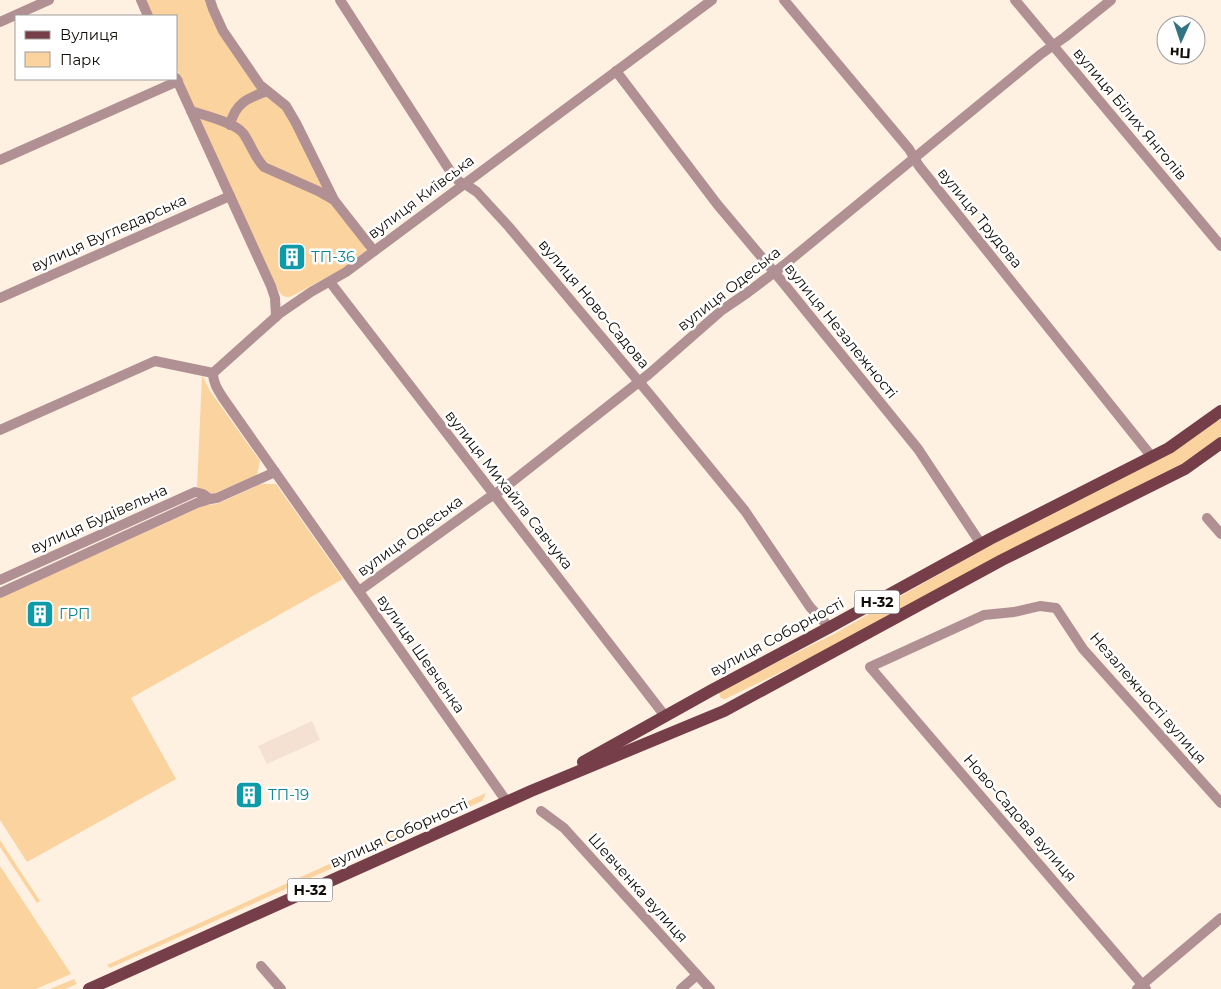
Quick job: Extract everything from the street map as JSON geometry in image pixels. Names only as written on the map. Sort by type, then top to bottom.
[{"type":"main road","name":"вулиця Соборності","points":[[531,791],[981,544],[1169,448],[1221,411]]},
{"type":"main road","name":"вулиця Соборності","points":[[89,989],[531,791],[724,711],[1002,560],[1185,469],[1221,443]]},
{"type":"street","points":[[16,15],[49,0]]},
{"type":"street","points":[[141,0],[148,15]]},
{"type":"street","points":[[210,0],[223,31],[260,85],[286,106],[334,200],[374,251]]},
{"type":"street","name":"вулиця Ново-Садова","points":[[340,0],[454,177],[477,192],[509,227],[639,381],[745,511],[810,607],[830,628]]},
{"type":"street","name":"вулиця Київська","points":[[213,373],[276,317],[311,292],[346,272],[712,0]]},
{"type":"street","name":"вулиця Трудова","points":[[784,0],[909,149],[919,166],[1152,457]]},
{"type":"street","name":"вулиця Білих Янголів","points":[[1016,0],[1221,246]]},
{"type":"street","name":"вулиця Одеська","points":[[359,591],[504,488],[649,374],[722,310],[747,294],[1111,0]]},
{"type":"street","points":[[0,22],[15,15]]},
{"type":"street","name":"вулиця Незалежності","points":[[616,71],[717,204],[918,449],[981,544]]},
{"type":"street","points":[[0,160],[177,80],[271,286],[275,298],[276,317]]},
{"type":"street","points":[[230,125],[234,113],[243,102],[267,91]]},
{"type":"street","points":[[191,111],[241,131],[264,166],[334,200]]},
{"type":"street","name":"вулиця Вугледарська","points":[[0,298],[230,196]]},
{"type":"street","name":"вулиця Михайла Савчука","points":[[330,282],[665,716]]},
{"type":"street","points":[[0,430],[155,361],[213,373]]},
{"type":"street","name":"вулиця Шевченка","points":[[213,373],[213,381],[216,388],[507,802]]},
{"type":"street","name":"вулиця Будівельна","points":[[0,593],[275,472]]},
{"type":"street","name":"вулиця Будівельна","points":[[0,580],[195,492],[203,494],[210,499]]},
{"type":"street","points":[[1207,518],[1221,534]]},
{"type":"street","name":"Ново-Садова вулиця","points":[[1056,608],[1040,606],[1014,612],[984,615],[870,667],[1142,987]]},
{"type":"street","name":"Незалежності вулиця","points":[[1056,608],[1083,649],[1221,803]]},
{"type":"street","name":"Шевченка вулиця","points":[[541,811],[564,828],[710,989]]},
{"type":"street","points":[[1142,987],[1221,918]]},
{"type":"street","points":[[261,966],[281,989]]},
{"type":"street","points":[[681,989],[697,975]]},
{"type":"shaded area","points":[[312,721],[320,740],[267,764],[258,746]]},
{"type":"green space","points":[[146,0],[208,0],[221,32],[284,108],[364,243],[366,251],[342,269],[292,296],[285,297],[279,292],[178,71],[178,15],[153,15]]},
{"type":"green space","points":[[202,375],[210,391],[260,461],[257,475],[213,494],[197,487]]},
{"type":"green space","points":[[1221,419],[1221,436],[1180,465],[839,644],[725,699],[720,697],[719,692],[721,690],[834,634],[992,544]]},
{"type":"green space","points":[[261,484],[276,484],[343,579],[131,698],[176,779],[27,862],[0,820],[0,598],[205,505],[217,504]]},
{"type":"green space","points":[[486,793],[482,801],[110,968],[107,965]]},
{"type":"green space","points":[[0,840],[40,901],[37,903],[0,847]]},
{"type":"green space","points":[[0,866],[71,974],[36,989],[0,989]]},
{"type":"green space","points":[[74,979],[77,984],[65,989],[50,989]]},
{"type":"place","name":"ТП-36","points":[[292,257]]},
{"type":"place","name":"ГРП","points":[[40,614]]},
{"type":"place","name":"ТП-19","points":[[249,795]]}]
